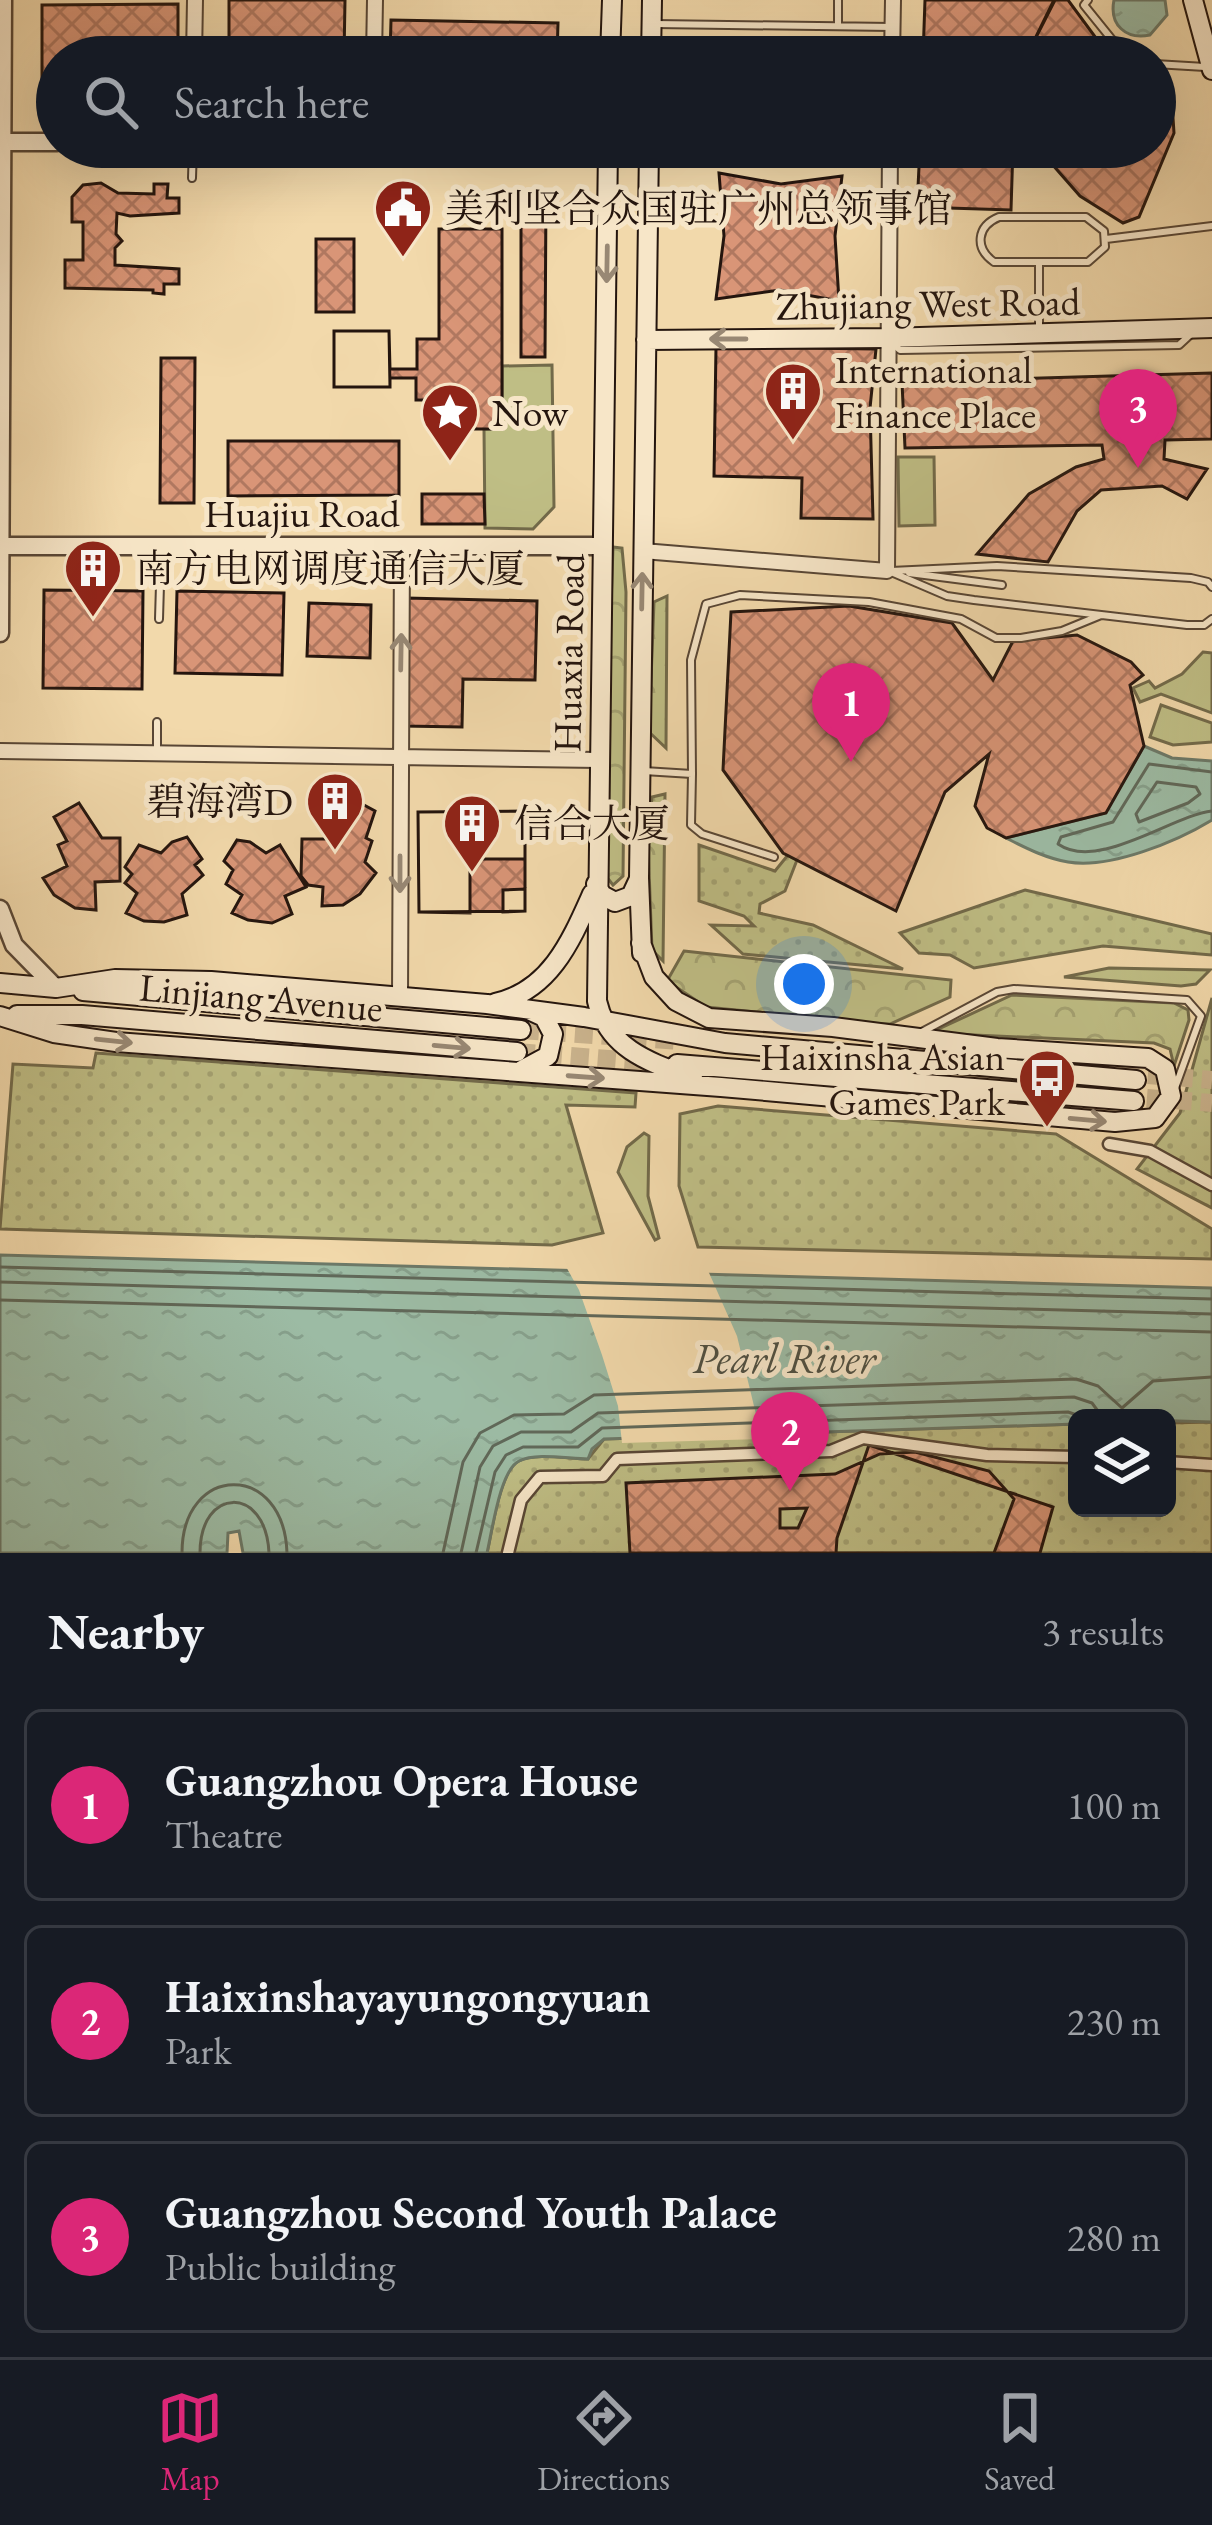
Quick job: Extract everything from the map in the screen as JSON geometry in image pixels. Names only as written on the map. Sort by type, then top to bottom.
[{"type":"main road","points":[[611,36],[612,0]]},
{"type":"main road","points":[[652,0],[652,36]]},
{"type":"main road","points":[[1193,0],[1212,69]]},
{"type":"main road","name":"Huaxia Road","points":[[603,1021],[596,1001],[596,884],[608,168]]},
{"type":"main road","name":"Huaxia Road","points":[[649,168],[641,943],[645,977],[659,1000],[697,1030],[725,1043]]},
{"type":"main road","name":"Zhujiang West Road","points":[[646,340],[1203,329]]},
{"type":"main road","points":[[596,884],[602,896],[615,902],[631,896],[639,878]]},
{"type":"main road","points":[[487,1004],[508,1000],[553,969],[572,940],[596,884]]},
{"type":"main road","points":[[632,1053],[721,1077],[1115,1122],[1155,1118],[1171,1096],[1165,1069],[1148,1058],[909,1039],[696,1013],[676,1001],[654,977],[641,943]]},
{"type":"main road","points":[[0,983],[56,988],[115,979],[211,981],[487,1004],[725,1043],[1136,1080]]},
{"type":"main road","name":"Linjiang Avenue","points":[[56,988],[521,1030]]},
{"type":"main road","points":[[0,1015],[54,1033],[116,1042],[540,1064],[551,1045],[550,1024],[538,1013],[523,1009]]},
{"type":"main road","points":[[603,1021],[632,1053],[684,1074]]},
{"type":"main road","points":[[514,1062],[645,1082],[721,1077]]},
{"type":"main road","points":[[645,1082],[684,1074],[1134,1101]]},
{"type":"street","points":[[0,633],[3,0]]},
{"type":"street","points":[[194,36],[195,0]]},
{"type":"street","points":[[374,36],[375,0]]},
{"type":"street","points":[[892,36],[893,0]]},
{"type":"street","points":[[1,142],[36,142]]},
{"type":"street","points":[[643,551],[887,571],[890,168]]},
{"type":"street","name":"Huajiu Road","points":[[0,546],[603,546]]},
{"type":"street","points":[[400,997],[402,546]]},
{"type":"street","points":[[0,751],[599,760]]},
{"type":"street","points":[[0,909],[14,945],[56,988]]},
{"type":"street","points":[[1109,1144],[1150,1151],[1212,1185]]},
{"type":"street","points":[[508,1553],[521,1500],[540,1477],[603,1476],[617,1459],[831,1451],[863,1438],[987,1455],[1068,1457]]},
{"type":"street","points":[[1176,1463],[1212,1465]]},
{"type":"lane","points":[[838,0],[838,26]]},
{"type":"lane","points":[[1088,0],[1084,5],[1109,36]]},
{"type":"lane","points":[[652,24],[892,27]]},
{"type":"lane","points":[[1176,66],[1212,69]]},
{"type":"lane","points":[[192,168],[192,178]]},
{"type":"lane","points":[[999,217],[1086,217],[1100,224],[1106,239],[1101,254],[1088,262],[994,262],[980,245],[982,230],[999,217]]},
{"type":"lane","points":[[1106,239],[1212,226]]},
{"type":"lane","points":[[1039,263],[1039,335]]},
{"type":"lane","points":[[886,338],[900,350],[1156,346],[1179,345],[1203,329]]},
{"type":"lane","points":[[159,619],[160,546]]},
{"type":"lane","points":[[887,571],[998,566],[1191,578],[1212,587]]},
{"type":"lane","points":[[887,571],[1002,585]]},
{"type":"lane","points":[[887,571],[947,596],[1187,625],[1204,625],[1212,619]]},
{"type":"lane","points":[[774,857],[702,834],[691,825],[692,660],[706,604],[740,595],[869,602],[961,619],[996,638],[1062,631],[1101,615]]},
{"type":"lane","points":[[157,722],[157,753]]},
{"type":"lane","points":[[640,771],[692,774]]},
{"type":"lane","points":[[909,1039],[997,992],[1015,989],[1187,1000],[1202,1016],[1171,1096]]},
{"type":"green space","points":[[552,365],[554,507],[533,529],[485,528],[484,429],[502,428],[502,366]]},
{"type":"green space","points":[[898,457],[934,457],[935,525],[899,526]]},
{"type":"green space","points":[[613,547],[622,548],[626,592],[623,876],[613,885],[602,871]]},
{"type":"green space","points":[[667,596],[666,748],[649,732],[654,602]]},
{"type":"green space","points":[[1203,652],[1212,653],[1212,713],[1161,694],[1140,702],[1133,688],[1149,681],[1155,688],[1182,674]]},
{"type":"green space","points":[[1161,705],[1212,723],[1212,742],[1173,745],[1150,737]]},
{"type":"green space","points":[[665,794],[663,961],[652,950],[648,842],[652,797]]},
{"type":"green space","points":[[699,845],[775,871],[788,855],[797,860],[785,891],[760,904],[759,913],[813,925],[903,969],[743,954],[711,925],[754,926],[744,916],[699,901]]},
{"type":"green space","points":[[1025,890],[1212,934],[1212,955],[1103,946],[974,968],[950,955],[919,953],[900,933]]},
{"type":"green space","points":[[684,951],[951,980],[950,997],[890,1024],[706,1007],[667,981]]},
{"type":"green space","points":[[1109,968],[1210,970],[1196,984],[1181,986],[1064,977]]},
{"type":"green space","points":[[1012,995],[1174,1003],[1188,1010],[1189,1020],[1174,1066],[1170,1049],[1154,1043],[930,1033]]},
{"type":"green space","points":[[1212,998],[1212,1208],[1137,1169],[1180,1113]]},
{"type":"green space","points":[[96,1053],[636,1093],[635,1107],[566,1105],[603,1233],[552,1245],[0,1229],[13,1064],[93,1068]]},
{"type":"green space","points":[[718,1106],[1056,1134],[1212,1229],[1212,1259],[698,1247],[679,1186],[680,1114]]},
{"type":"green space","points":[[644,1133],[649,1136],[648,1196],[659,1238],[655,1240],[618,1172],[627,1147]]},
{"type":"green space","points":[[1212,1422],[1212,1553],[487,1553],[512,1467],[534,1457],[588,1459],[604,1439],[1068,1424],[1068,1517],[1176,1517],[1176,1423]]},
{"type":"water","points":[[1114,0],[1165,0],[1167,15],[1150,35],[1134,35],[1117,23]]},
{"type":"water","points":[[1144,746],[1172,758],[1212,761],[1212,820],[1142,852],[1085,863],[1051,858],[1006,838],[1105,813]]},
{"type":"water","name":"Pearl River","points":[[0,1255],[1212,1288],[1212,1422],[1176,1421],[1176,1409],[1068,1409],[1068,1424],[604,1439],[588,1459],[534,1457],[512,1467],[487,1553],[243,1553],[239,1531],[228,1533],[227,1553],[0,1553]]},
{"type":"pier","points":[[564,1263],[706,1266],[737,1336],[762,1439],[622,1443],[618,1406],[602,1355]]},
{"type":"building","points":[[229,0],[345,0],[344,36],[229,36]]},
{"type":"building","points":[[925,0],[1054,0],[1036,36],[924,36]]},
{"type":"building","points":[[1055,0],[1068,0],[1095,36],[1037,36]]},
{"type":"building","points":[[178,4],[178,36],[42,36],[42,5]]},
{"type":"building","points":[[391,20],[558,23],[558,36],[391,36]]},
{"type":"building","points":[[919,168],[1012,168],[1011,210],[917,207]]},
{"type":"building","points":[[1055,168],[1159,168],[1139,217],[1123,223],[1080,196]]},
{"type":"building","points":[[719,173],[781,184],[842,176],[835,236],[839,301],[780,290],[716,299],[724,236]]},
{"type":"building","points":[[101,183],[118,193],[154,194],[154,184],[168,184],[167,198],[179,198],[179,213],[117,213],[116,234],[122,241],[115,248],[115,265],[179,269],[179,284],[164,284],[164,294],[65,288],[65,260],[83,260],[83,222],[72,222],[72,197],[83,185]]},
{"type":"building","points":[[521,195],[546,195],[545,357],[521,357]]},
{"type":"building","points":[[439,229],[502,229],[502,429],[444,429],[444,400],[416,400],[416,378],[390,378],[390,387],[334,387],[334,331],[389,331],[390,369],[417,369],[417,339],[439,339]]},
{"type":"building","points":[[316,239],[354,239],[354,312],[316,312]]},
{"type":"building","points":[[334,331],[389,331],[390,387],[334,387]]},
{"type":"building","name":"International Finance Place","points":[[716,347],[876,349],[870,408],[873,519],[801,518],[802,478],[714,476]]},
{"type":"building","points":[[161,358],[195,358],[194,503],[160,503]]},
{"type":"building","points":[[1212,373],[1212,439],[1165,440],[1164,459],[1207,469],[1187,499],[1162,486],[1101,490],[1077,511],[1048,562],[977,554],[1029,494],[1076,467],[1104,459],[1102,445],[905,448],[902,382]]},
{"type":"building","points":[[228,441],[399,441],[399,495],[228,496]]},
{"type":"building","points":[[422,494],[484,494],[485,524],[422,524]]},
{"type":"building","name":"南方电网调度通信大厦","points":[[44,590],[143,591],[142,689],[43,688]]},
{"type":"building","points":[[177,591],[284,593],[282,675],[175,673]]},
{"type":"building","points":[[406,598],[537,601],[535,680],[463,679],[462,727],[403,726]]},
{"type":"building","points":[[309,603],[371,605],[370,658],[307,656]]},
{"type":"building","points":[[849,606],[952,623],[993,680],[1013,641],[1077,635],[1131,662],[1143,675],[1130,685],[1144,746],[1106,813],[1006,838],[987,828],[975,806],[989,754],[945,792],[896,911],[783,853],[723,770],[731,612]]},
{"type":"building","name":"碧海湾D","points":[[351,798],[375,811],[366,838],[372,841],[365,862],[376,873],[360,894],[343,905],[322,906],[323,887],[308,885],[301,876],[302,839],[328,839],[336,815]]},
{"type":"building","points":[[79,803],[102,838],[120,838],[120,881],[95,882],[96,910],[75,908],[54,895],[43,878],[67,866],[58,845],[67,841],[54,817]]},
{"type":"building","name":"信合大厦","points":[[525,811],[525,859],[470,859],[470,913],[419,912],[418,812]]},
{"type":"building","name":"信合大厦","points":[[525,811],[525,911],[419,912],[418,812]]},
{"type":"building","points":[[187,837],[202,859],[195,865],[203,875],[182,894],[187,915],[164,922],[144,921],[126,913],[137,893],[125,883],[132,874],[125,867],[139,845],[161,853],[172,842]]},
{"type":"building","points":[[237,840],[266,853],[280,845],[306,887],[285,896],[292,914],[272,923],[232,913],[242,895],[226,884],[233,870],[224,861]]},
{"type":"building","name":"信合大厦","points":[[525,889],[525,911],[503,912],[503,890]]},
{"type":"building","points":[[869,1445],[1053,1507],[1040,1553],[836,1553]]},
{"type":"building","points":[[915,1452],[989,1471],[1014,1499],[994,1553],[630,1553],[626,1483],[835,1474],[880,1454]],"holes":[[[807,1508],[798,1528],[780,1528],[780,1509]]]},
{"type":"tunnel","points":[[521,1030],[681,1041]]},
{"type":"tunnel","points":[[517,1052],[649,1062]]},
{"type":"tunnel","points":[[1121,1073],[1212,1080]]},
{"type":"tunnel","points":[[1120,1096],[1212,1103]]},
{"type":"place","name":"美利坚合众国驻广州总领事馆","points":[[403,259]]},
{"type":"place","name":"International Finance Place","points":[[793,442]]},
{"type":"place","name":"Now","points":[[450,463]]},
{"type":"place","name":"Guangzhou Second Youth Palace","points":[[1138,468]]},
{"type":"place","name":"南方电网调度通信大厦","points":[[93,619]]},
{"type":"place","name":"Guangzhou Opera House","points":[[851,762]]},
{"type":"place","name":"碧海湾D","points":[[335,852]]},
{"type":"place","name":"信合大厦","points":[[472,874]]},
{"type":"place","name":"Haixinsha Asian Games Park","points":[[1047,1129]]},
{"type":"place","name":"Haixinshayayungongyuan","points":[[790,1491]]}]
